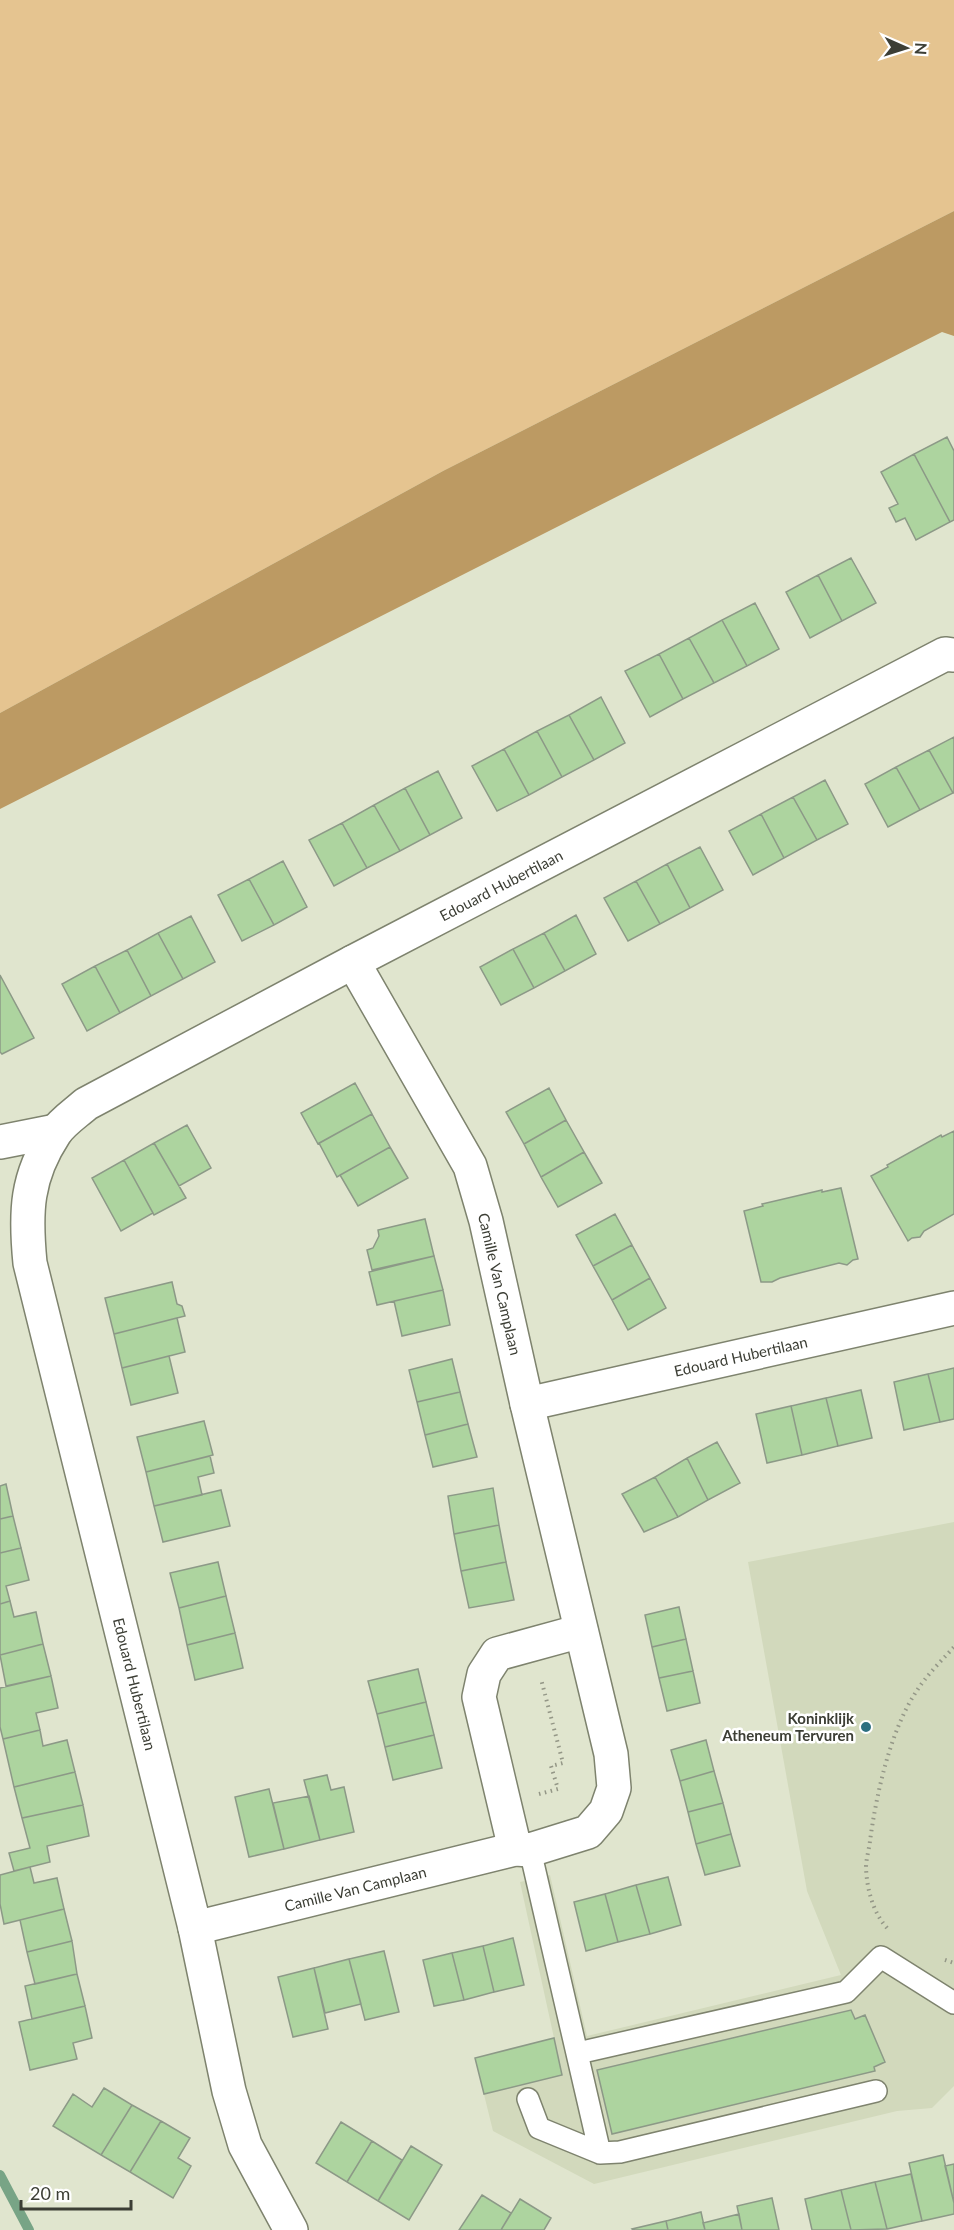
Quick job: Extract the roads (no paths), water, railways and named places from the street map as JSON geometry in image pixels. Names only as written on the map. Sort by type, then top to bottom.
[{"type":"street","name":"Edouard Hubertilaan","points":[[291,2230],[245,2145],[230,2091],[195,1928],[30,1263],[26,1226],[29,1193],[39,1163],[56,1131],[86,1104],[353,962],[945,654],[954,655]]},
{"type":"street","name":"Camille Van Camplaan","points":[[195,1928],[523,1850],[588,1832],[606,1811],[614,1788],[611,1754],[527,1404],[486,1221],[470,1166],[353,962]]},
{"type":"street","points":[[0,1142],[56,1131]]},
{"type":"street","name":"Edouard Hubertilaan","points":[[527,1404],[954,1308]]},
{"type":"street","points":[[523,1850],[503,1803],[479,1697],[484,1674],[497,1654],[581,1631]]},
{"type":"lane","points":[[523,1850],[578,2053],[600,2153]]},
{"type":"lane","points":[[578,2053],[846,1992],[881,1957],[954,2003]]},
{"type":"lane","points":[[528,2099],[538,2128],[600,2153],[620,2152],[876,2091]]},
{"type":"waterway","points":[[0,2175],[29,2230]]},
{"type":"place","name":"Koninklijk Atheneum Tervuren","points":[[866,1727]]}]
